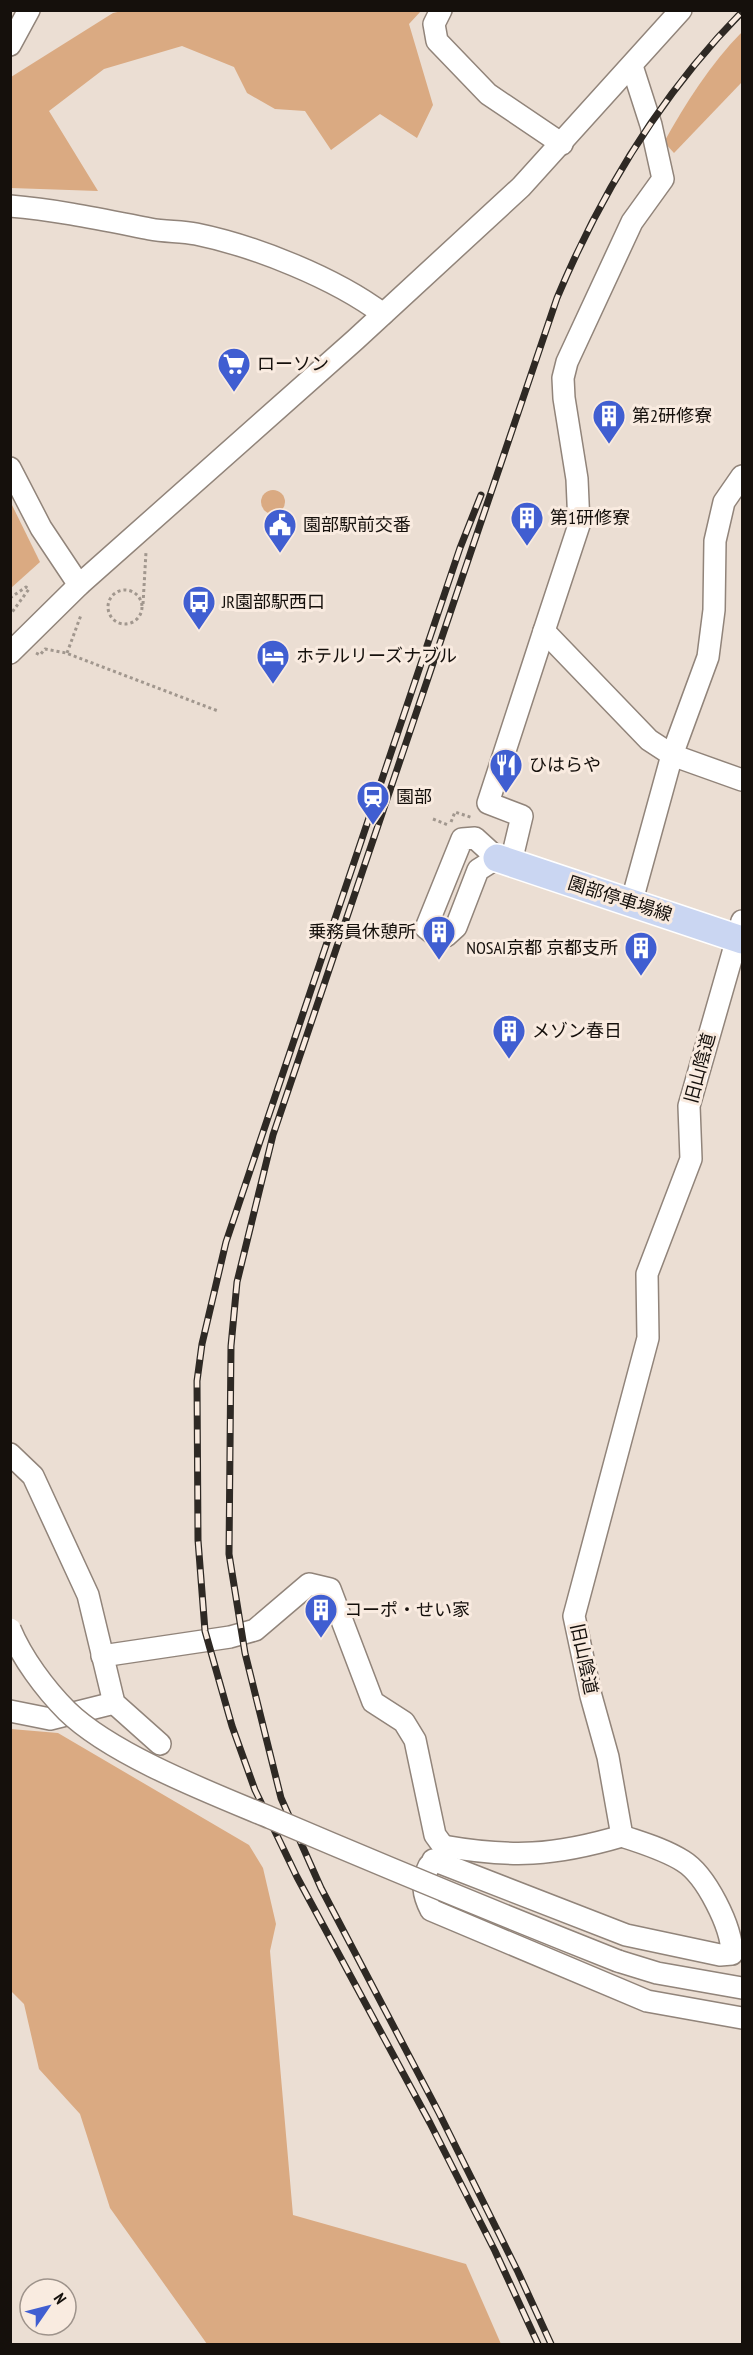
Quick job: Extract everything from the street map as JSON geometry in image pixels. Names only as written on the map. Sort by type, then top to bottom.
[{"type":"main road","name":"園部停車場線","points":[[504,860],[631,904],[741,933]]},
{"type":"street","points":[[10,45],[29,10]]},
{"type":"street","points":[[441,10],[434,24],[437,41],[488,94],[562,144]]},
{"type":"street","points":[[10,653],[79,585],[383,314],[521,187],[681,10]]},
{"type":"street","points":[[504,860],[522,816],[488,803],[579,525],[577,478],[564,399],[563,378],[567,362],[632,222],[663,179],[651,125],[632,66]]},
{"type":"street","points":[[10,206],[46,209],[155,230],[218,239],[250,249],[329,282],[362,298],[383,314]]},
{"type":"street","points":[[10,468],[41,528],[79,585]]},
{"type":"street","points":[[631,904],[672,755],[708,657],[714,610],[715,541],[724,502],[742,476]]},
{"type":"street","points":[[544,631],[649,740],[672,755],[742,780]]},
{"type":"street","name":"旧山陰道","points":[[622,1836],[608,1757],[591,1696],[574,1616],[648,1338],[646,1274],[691,1159],[689,1106],[741,933]]},
{"type":"street","points":[[10,1454],[33,1476],[88,1595],[114,1703],[160,1744]]},
{"type":"street","points":[[102,1656],[230,1637],[255,1630],[309,1584],[330,1589],[373,1702],[404,1722],[415,1740],[438,1853],[424,1878],[425,1898],[430,1910],[647,2001],[742,2018]]},
{"type":"street","points":[[10,1629],[42,1681],[68,1712],[111,1743],[194,1785],[618,1961],[657,1973],[742,1988]]},
{"type":"street","points":[[10,1711],[50,1719],[114,1703]]},
{"type":"street","points":[[622,1836],[663,1851],[691,1867],[718,1906],[729,1933],[732,1954],[720,1955],[626,1935],[438,1853],[522,1856],[558,1853],[622,1836]]},
{"type":"path","points":[[113,594],[109,610],[119,622],[135,621],[142,606],[146,552]]},
{"type":"path","points":[[107,586],[113,594]]},
{"type":"path","points":[[10,598],[26,587],[29,589],[10,615]]},
{"type":"path","points":[[113,594],[123,590],[134,592],[139,596],[142,606]]},
{"type":"path","points":[[67,653],[81,615]]},
{"type":"path","points":[[34,651],[40,655],[45,649],[67,653],[218,711]]},
{"type":"path","points":[[433,819],[450,826]]},
{"type":"shaded area","points":[[122,11],[421,11],[409,24],[433,105],[417,138],[380,114],[331,150],[305,111],[275,109],[247,93],[234,67],[182,46],[104,69],[49,111],[98,191],[11,188],[11,77],[113,13]]},
{"type":"shaded area","points":[[742,32],[742,82],[674,153],[664,142],[699,84]]},
{"type":"shaded area","points":[[273,490],[278,491],[284,497],[284,507],[278,513],[273,514],[268,513],[262,507],[261,502],[262,497],[268,491]]},
{"type":"shaded area","points":[[11,503],[40,562],[10,588]]},
{"type":"shaded area","points":[[11,1729],[58,1733],[249,1845],[263,1868],[276,1924],[270,1951],[293,2215],[466,2264],[501,2344],[207,2344],[110,2208],[80,2114],[39,2069],[24,2004],[11,1991]]},
{"type":"railway","points":[[551,2344],[439,2113],[321,1888],[281,1798],[245,1653],[229,1554],[231,1346],[237,1282],[273,1135],[557,298],[593,220],[636,146],[686,76],[742,12]]},
{"type":"railway","points":[[481,495],[460,548],[226,1242],[202,1344],[197,1381],[198,1540],[205,1631],[232,1726],[255,1790],[297,1877],[430,2123],[495,2251],[538,2344]]},
{"type":"place","name":"ローソン","points":[[234,393]]},
{"type":"place","name":"第2研修寮","points":[[609,445]]},
{"type":"place","name":"第1研修寮","points":[[527,547]]},
{"type":"place","name":"園部駅前交番","points":[[280,554]]},
{"type":"place","name":"JR園部駅西口","points":[[199,631]]},
{"type":"place","name":"ホテルリーズナブル","points":[[273,685]]},
{"type":"place","name":"ひはらや","points":[[506,794]]},
{"type":"place","name":"園部","points":[[373,826]]},
{"type":"place","name":"乗務員休憩所","points":[[439,961]]},
{"type":"place","name":"NOSAI京都 京都支所","points":[[641,977]]},
{"type":"place","name":"メゾン春日","points":[[509,1060]]},
{"type":"place","name":"コーポ・せい家","points":[[321,1639]]}]
